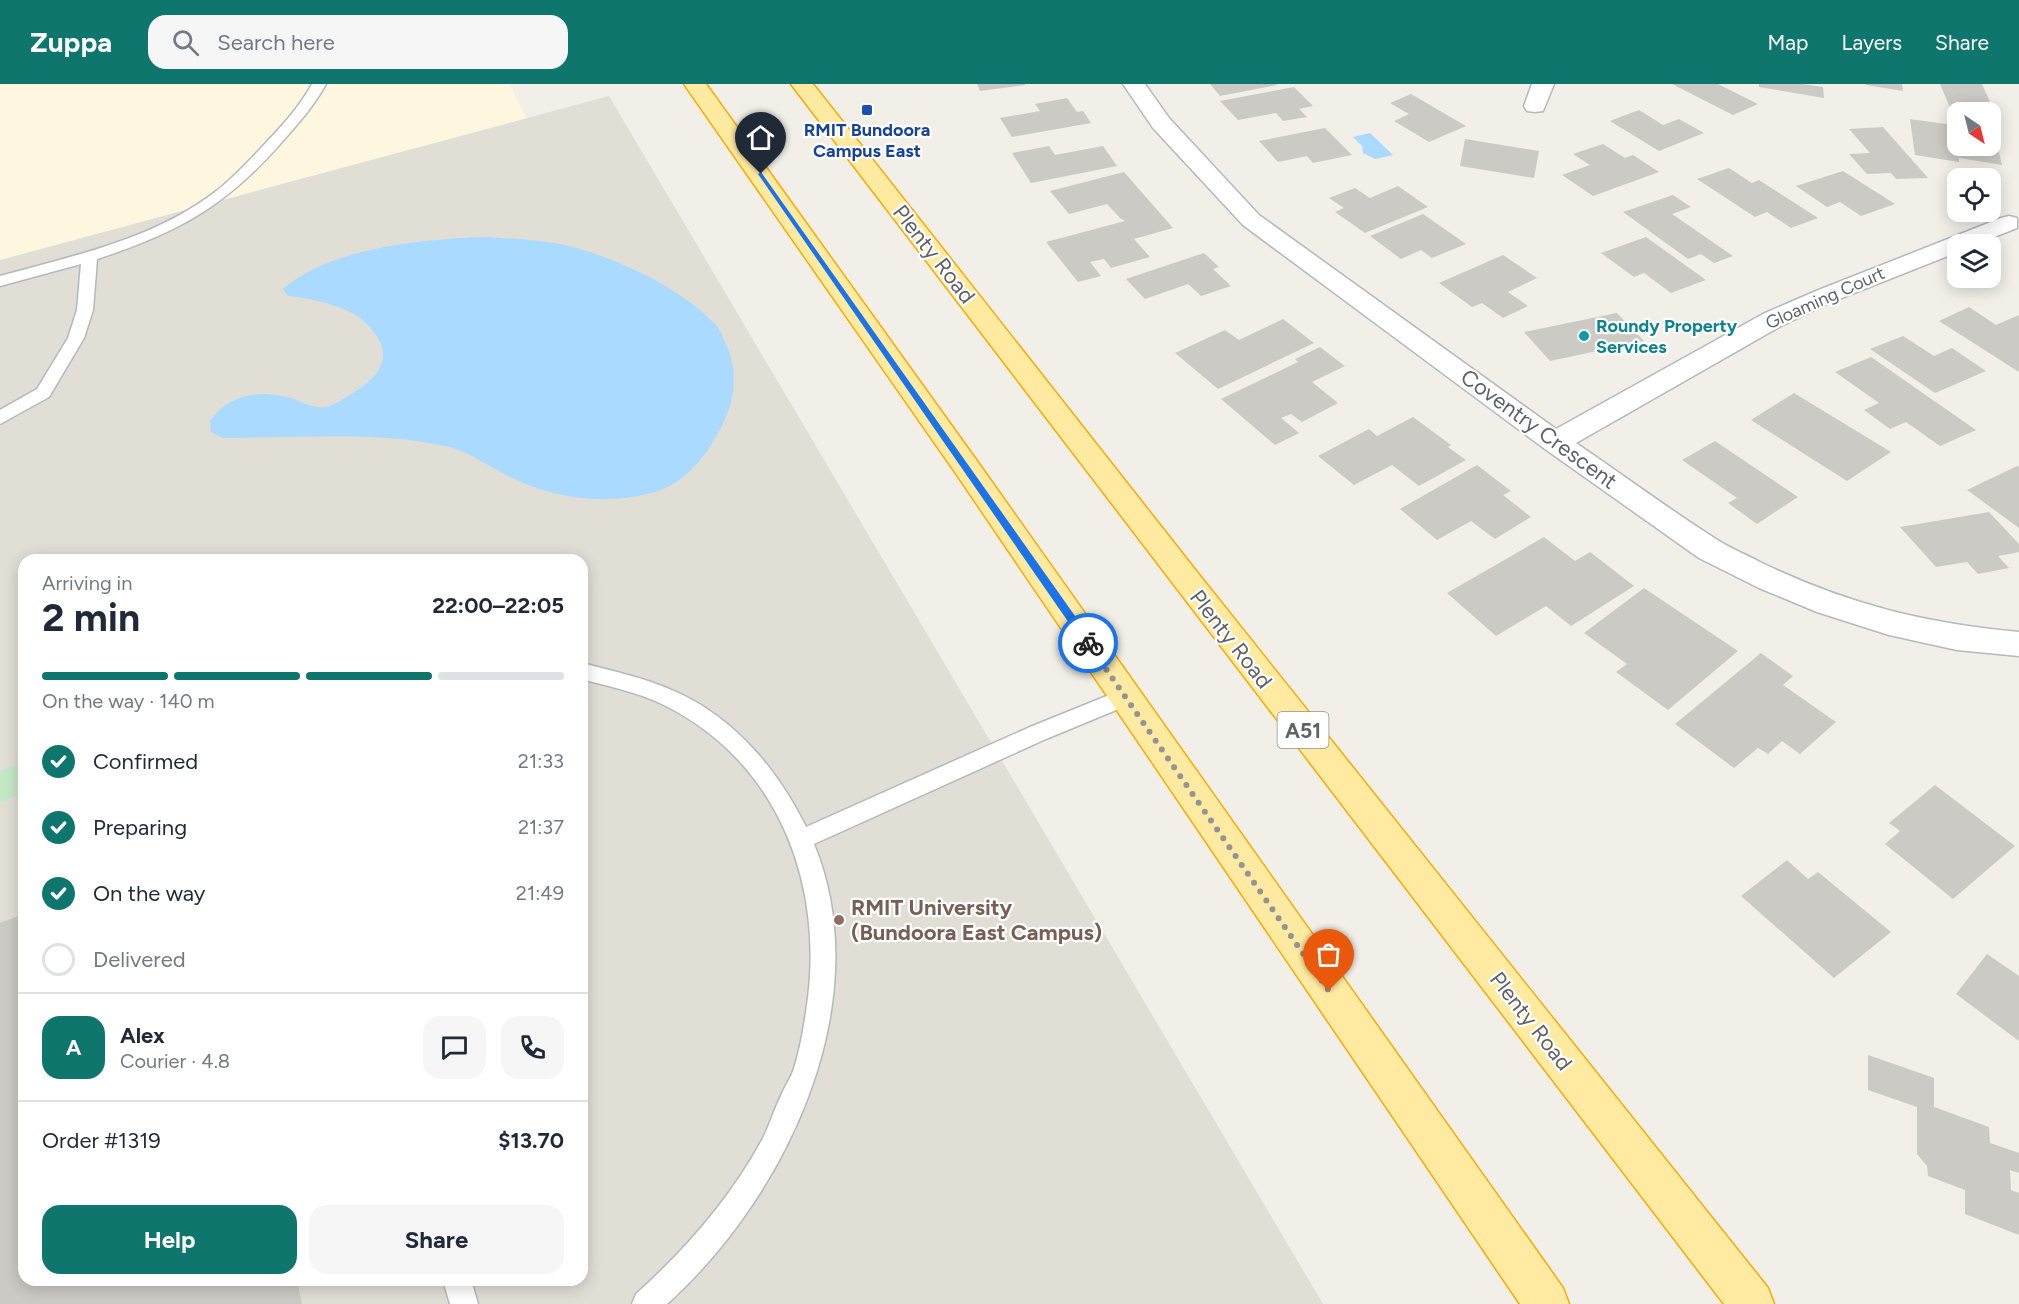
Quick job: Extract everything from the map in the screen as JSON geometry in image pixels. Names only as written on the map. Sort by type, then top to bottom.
[{"type":"highway","points":[[696,84],[1126,697],[1547,1304]]},
{"type":"highway","name":"Plenty Road","points":[[802,84],[1189,585],[1752,1304]]},
{"type":"street","name":"Coventry Crescent","points":[[1134,84],[1161,123],[1251,220],[1555,442],[1710,549],[1770,580],[1828,604],[1889,624],[1957,638],[2019,644]]},
{"type":"street","points":[[1535,106],[1543,84]]},
{"type":"street","name":"Gloaming Court","points":[[1555,442],[1772,320],[1834,292],[2009,223]]},
{"type":"lane","points":[[0,280],[89,257],[137,240],[213,201],[249,169],[292,123],[313,96],[319,84]]},
{"type":"lane","points":[[0,418],[43,393],[71,346],[85,309],[89,257]]},
{"type":"lane","points":[[588,673],[635,685],[681,704],[719,731],[748,758],[776,793],[802,839],[816,886],[823,943],[819,1004],[806,1071],[770,1152],[722,1223],[659,1293],[646,1304]]},
{"type":"lane","points":[[802,839],[1038,733],[1126,697]]},
{"type":"lane","points":[[459,1286],[464,1304]]},
{"type":"shaded area","points":[[0,84],[510,84],[539,145],[0,275]]},
{"type":"shaded area","name":"RMIT University (Bundoora East Campus)","points":[[609,96],[1323,1304],[0,1304],[0,260]]},
{"type":"green space","points":[[18,765],[18,795],[0,802],[0,771]]},
{"type":"water","points":[[1370,133],[1393,155],[1375,159],[1363,153],[1362,146],[1353,137]]},
{"type":"water","points":[[486,237],[557,244],[580,249],[616,262],[671,290],[704,313],[717,326],[729,352],[734,372],[731,403],[723,424],[704,456],[687,474],[655,492],[618,499],[581,498],[544,491],[527,485],[475,457],[453,448],[426,442],[339,436],[223,438],[211,432],[210,421],[217,413],[224,406],[242,397],[272,394],[289,397],[315,407],[327,407],[360,389],[380,368],[383,350],[379,340],[373,330],[360,318],[331,305],[288,296],[283,289],[326,263],[352,255],[408,243]]},
{"type":"building","points":[[977,84],[1025,84],[1025,85],[980,91]]},
{"type":"building","points":[[1210,84],[1276,84],[1277,85],[1220,96]]},
{"type":"building","points":[[1672,84],[1718,84],[1758,104],[1733,115]]},
{"type":"building","points":[[1759,84],[1802,84],[1823,87],[1824,98],[1759,87]]},
{"type":"building","points":[[1902,84],[1903,91],[1866,85]]},
{"type":"building","points":[[1940,84],[1982,84],[1990,102],[1948,102]]},
{"type":"building","points":[[1294,87],[1313,106],[1299,109],[1307,117],[1283,121],[1276,113],[1238,120],[1220,101]]},
{"type":"building","points":[[1411,94],[1466,126],[1429,142],[1394,121],[1409,114],[1390,103]]},
{"type":"building","points":[[1067,98],[1077,112],[1083,111],[1091,123],[1012,137],[1000,118],[1040,111],[1035,104]]},
{"type":"building","points":[[1639,110],[1663,125],[1679,119],[1704,133],[1659,151],[1610,121]]},
{"type":"building","points":[[1910,119],[1947,124],[1947,156],[2000,156],[2002,165],[1959,158],[1959,162],[1915,155]]},
{"type":"building","points":[[1883,127],[1928,178],[1896,179],[1891,173],[1867,174],[1849,154],[1870,153],[1849,129]]},
{"type":"building","points":[[1325,128],[1352,155],[1313,163],[1307,156],[1278,162],[1259,141]]},
{"type":"building","points":[[1465,139],[1539,151],[1534,178],[1460,166]]},
{"type":"building","points":[[1603,144],[1625,158],[1633,155],[1659,172],[1593,196],[1562,175],[1590,165],[1573,154]]},
{"type":"building","points":[[1049,146],[1055,155],[1103,146],[1117,166],[1031,183],[1012,153]]},
{"type":"building","points":[[1729,168],[1752,183],[1759,180],[1818,218],[1791,228],[1767,212],[1755,217],[1697,179]]},
{"type":"building","points":[[1843,171],[1895,204],[1861,216],[1840,202],[1827,207],[1796,186]]},
{"type":"building","points":[[1124,172],[1173,228],[1134,239],[1150,257],[1111,268],[1104,259],[1090,262],[1101,276],[1078,282],[1046,242],[1125,221],[1107,204],[1069,214],[1050,191]]},
{"type":"building","points":[[1398,186],[1428,207],[1365,233],[1335,212],[1344,208],[1329,198],[1355,188],[1370,198]]},
{"type":"building","points":[[1673,195],[1691,207],[1672,214],[1733,256],[1714,263],[1701,254],[1688,259],[1623,212]]},
{"type":"building","points":[[1423,214],[1466,244],[1432,258],[1421,250],[1401,259],[1370,236]]},
{"type":"building","points":[[1646,237],[1706,280],[1671,293],[1644,273],[1634,277],[1601,253]]},
{"type":"building","points":[[1204,253],[1219,267],[1213,269],[1231,286],[1201,296],[1188,284],[1145,299],[1126,279]]},
{"type":"building","points":[[1503,255],[1537,278],[1508,292],[1528,306],[1503,318],[1482,303],[1472,307],[1439,283]]},
{"type":"building","points":[[1969,307],[1996,325],[2019,315],[2019,372],[1939,321]]},
{"type":"building","name":"Roundy Property Services","points":[[1617,313],[1644,341],[1550,361],[1524,332]]},
{"type":"building","points":[[1283,319],[1314,343],[1218,389],[1175,353],[1225,330],[1239,340]]},
{"type":"building","points":[[1903,336],[1934,356],[1952,348],[1986,371],[1935,393],[1870,349]]},
{"type":"building","points":[[1320,347],[1345,366],[1312,382],[1338,403],[1302,422],[1291,414],[1281,418],[1299,433],[1275,445],[1221,399],[1298,362],[1295,359]]},
{"type":"building","points":[[1871,357],[1976,430],[1940,446],[1906,422],[1890,429],[1864,410],[1879,403],[1835,372]]},
{"type":"building","points":[[1794,393],[1891,452],[1847,481],[1751,420]]},
{"type":"building","points":[[1413,417],[1451,445],[1448,447],[1466,460],[1419,486],[1392,465],[1354,485],[1318,456],[1369,429],[1377,436]]},
{"type":"building","points":[[1715,441],[1798,497],[1757,524],[1728,503],[1737,498],[1682,460]]},
{"type":"building","points":[[1477,465],[1511,491],[1503,495],[1531,517],[1495,539],[1471,521],[1437,540],[1400,509]]},
{"type":"building","points":[[2019,467],[2019,528],[1967,490]]},
{"type":"building","points":[[1989,512],[2019,544],[2019,552],[1998,556],[2009,568],[1978,574],[1967,562],[1936,567],[1900,527]]},
{"type":"building","points":[[1544,537],[1575,561],[1590,552],[1634,586],[1571,626],[1546,606],[1496,636],[1447,593]]},
{"type":"building","points":[[1644,588],[1738,651],[1668,710],[1616,672],[1627,664],[1584,633]]},
{"type":"building","points":[[1761,653],[1793,676],[1783,685],[1836,722],[1800,754],[1782,741],[1768,754],[1758,748],[1734,768],[1675,724]]},
{"type":"building","points":[[1935,785],[2015,846],[1953,899],[1885,844],[1900,831],[1889,823]]},
{"type":"building","points":[[1787,860],[1808,879],[1818,872],[1891,932],[1834,978],[1741,896]]},
{"type":"building","points":[[18,916],[18,1286],[298,1286],[302,1304],[0,1304],[0,923]]},
{"type":"building","points":[[1987,954],[2019,976],[2019,1041],[1956,994]]},
{"type":"building","points":[[1868,1055],[1934,1078],[1934,1107],[1989,1127],[1990,1143],[2019,1153],[2019,1173],[2010,1170],[2011,1190],[2019,1193],[2019,1235],[1965,1214],[1965,1190],[1928,1176],[1927,1166],[1917,1154],[1917,1107],[1868,1090]]},
{"type":"way so far","points":[[1088,643],[1329,991]]},
{"type":"place","name":"RMIT Bundoora Campus East","points":[[867,110]]},
{"type":"place","name":"Roundy Property Services","points":[[1584,336]]},
{"type":"place","name":"RMIT University (Bundoora East Campus)","points":[[839,920]]},
{"type":"route","points":[[761,174],[1088,643]]}]
